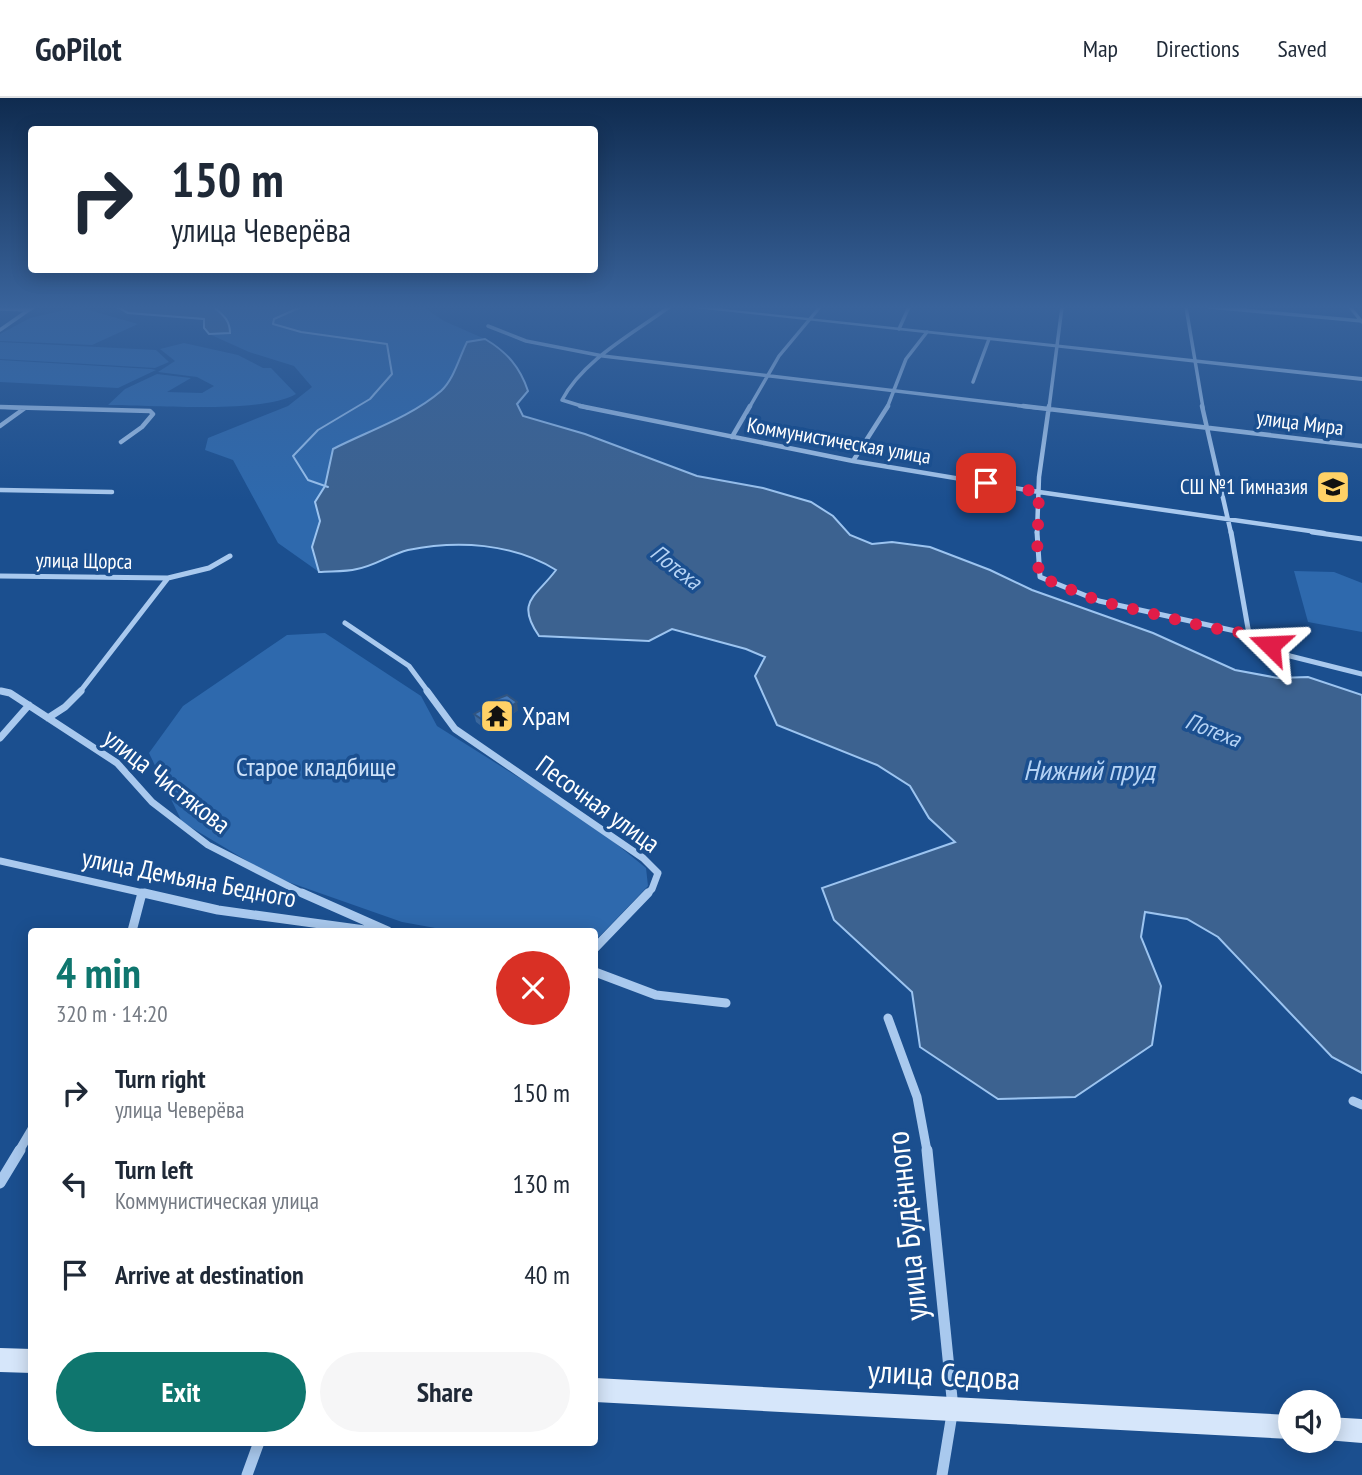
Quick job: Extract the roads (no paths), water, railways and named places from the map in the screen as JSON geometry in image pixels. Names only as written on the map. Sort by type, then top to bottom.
[{"type":"main road","points":[[0,1360],[28,1361]]},
{"type":"main road","name":"улица Седова","points":[[598,1390],[1278,1426]]},
{"type":"main road","points":[[1341,1430],[1362,1431]]},
{"type":"street","name":"Коммунистическая улица","points":[[586,371],[571,384],[562,400],[853,461],[1039,492],[1362,539]]},
{"type":"street","name":"улица Мира","points":[[730,371],[1362,446]]},
{"type":"street","points":[[733,437],[772,371]]},
{"type":"street","points":[[853,461],[878,425],[895,392],[902,371]]},
{"type":"street","points":[[973,382],[977,371]]},
{"type":"street","points":[[1055,371],[1039,492],[1037,559],[1040,577],[1099,601],[1212,628],[1250,634],[1290,656],[1362,674]]},
{"type":"street","points":[[1198,371],[1206,428],[1229,520],[1250,634]]},
{"type":"street","points":[[1287,371],[1362,379]]},
{"type":"street","points":[[0,407],[150,411],[153,414],[121,442]]},
{"type":"street","points":[[0,426],[25,408]]},
{"type":"street","points":[[0,490],[111,492]]},
{"type":"street","name":"улица Щорса","points":[[0,576],[168,578],[209,568],[230,556]]},
{"type":"street","points":[[48,718],[65,707],[83,689],[168,578]]},
{"type":"street","name":"Песочная улица","points":[[345,624],[409,666],[455,729],[643,858],[658,873],[652,889],[598,945]]},
{"type":"street","name":"улица Чистякова","points":[[0,691],[10,693],[117,763],[152,802],[208,845],[325,905],[381,928]]},
{"type":"street","points":[[0,738],[29,705]]},
{"type":"street","name":"улица Демьяна Бедного","points":[[0,861],[218,910],[350,928]]},
{"type":"street","points":[[133,928],[142,892]]},
{"type":"street","points":[[598,973],[656,995],[726,1003]]},
{"type":"street","name":"улица Будённого","points":[[888,1018],[918,1097],[925,1134],[953,1408],[942,1475]]},
{"type":"street","points":[[0,1183],[28,1136]]},
{"type":"street","points":[[247,1475],[258,1446]]},
{"type":"water","name":"Нижний пруд","points":[[454,371],[519,371],[528,391],[517,404],[523,416],[585,434],[697,476],[763,488],[811,502],[833,516],[850,535],[872,544],[892,542],[930,547],[990,570],[1032,590],[1153,633],[1235,670],[1278,678],[1308,677],[1362,695],[1362,1073],[1332,1057],[1218,937],[1187,919],[1145,912],[1141,937],[1161,986],[1152,1045],[1075,1097],[998,1099],[920,1047],[912,992],[834,920],[822,888],[955,842],[929,818],[910,786],[877,765],[777,725],[755,676],[765,657],[746,649],[672,629],[649,641],[539,636],[532,624],[529,607],[531,600],[556,570],[522,554],[503,549],[465,545],[427,547],[408,550],[348,571],[319,572],[312,547],[320,521],[315,502],[325,486],[333,449],[403,416],[441,391]]},
{"type":"waterway","name":"Потеха","points":[[328,487],[308,480],[293,456],[318,430],[370,399],[392,371]]},
{"type":"place","name":"СШ №1 Гимназия","points":[[1333,487]]},
{"type":"place","name":"Храм","points":[[497,716]]},
{"type":"park label","name":"Старое кладбище","points":[[316,767]]}]
